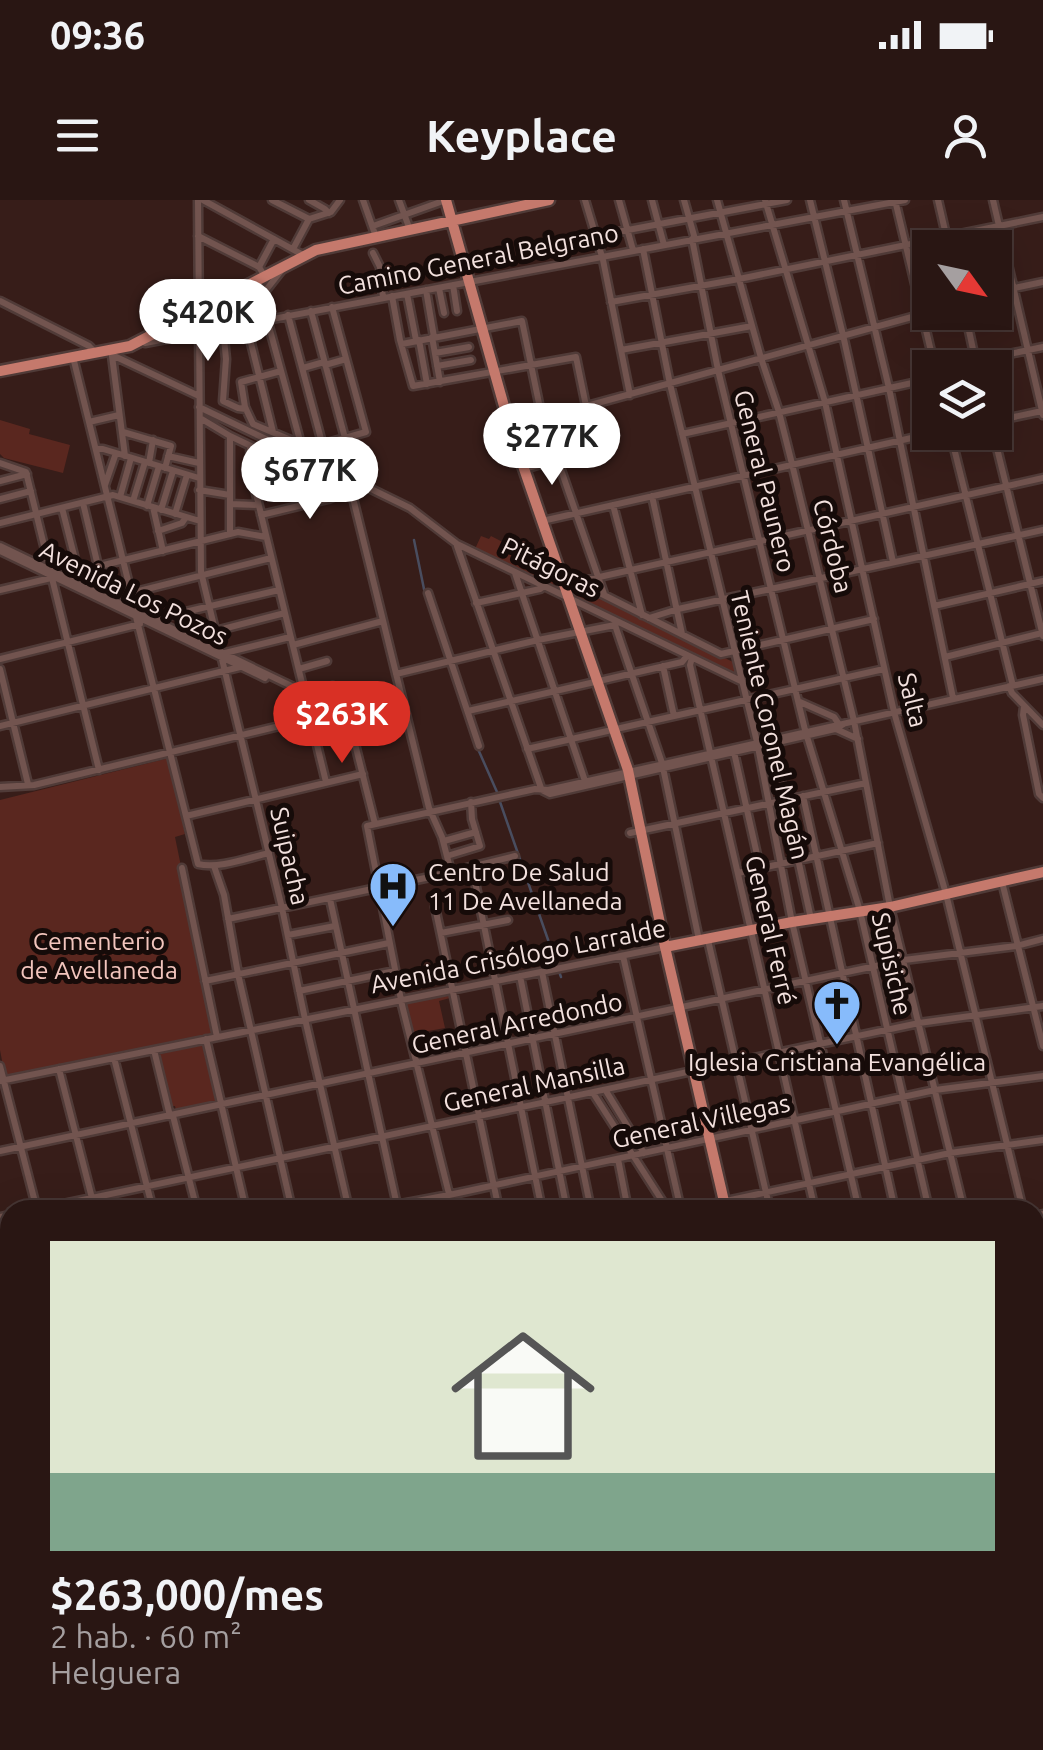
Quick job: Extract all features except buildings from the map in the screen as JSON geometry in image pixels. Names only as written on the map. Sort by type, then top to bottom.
[{"type":"main road","points":[[130,346],[200,311],[262,271],[288,262],[298,252],[324,248],[374,231],[410,230],[519,203],[549,200]]},
{"type":"main road","points":[[440,201],[452,222],[510,427],[629,774],[636,832],[724,1200]]},
{"type":"main road","points":[[199,295],[203,302],[213,303]]},
{"type":"main road","name":"Camino General Belgrano","points":[[0,371],[95,352],[114,354],[130,346]]},
{"type":"main road","name":"Avenida Crisólogo Larralde","points":[[665,946],[890,907],[1043,872]]},
{"type":"street","points":[[272,200],[309,219],[334,210],[340,200]]},
{"type":"street","points":[[309,200],[328,213]]},
{"type":"street","points":[[364,200],[374,231],[440,201]]},
{"type":"street","points":[[399,200],[410,230]]},
{"type":"street","points":[[585,200],[602,256],[630,394]]},
{"type":"street","points":[[619,200],[633,250]]},
{"type":"street","points":[[652,200],[664,245]]},
{"type":"street","name":"General Paunero","points":[[684,200],[718,370],[806,733]]},
{"type":"street","name":"Córdoba","points":[[717,200],[780,412],[854,721],[890,907],[962,1200]]},
{"type":"street","points":[[596,236],[787,200]]},
{"type":"street","points":[[810,200],[893,562]]},
{"type":"street","points":[[844,200],[889,388],[953,698]]},
{"type":"street","name":"Camino General Belgrano","points":[[130,346],[905,200]]},
{"type":"street","points":[[938,200],[944,230]]},
{"type":"street","points":[[993,200],[1043,412],[1012,417]]},
{"type":"street","points":[[204,201],[298,252],[309,219]]},
{"type":"street","name":"Suipacha","points":[[204,201],[198,236],[201,575],[282,908],[346,1200]]},
{"type":"street","points":[[895,201],[912,268]]},
{"type":"street","name":"Salta","points":[[766,202],[825,402],[894,712],[946,894],[1021,1200]]},
{"type":"street","points":[[980,230],[1043,217]]},
{"type":"street","points":[[198,236],[262,271],[274,239]]},
{"type":"street","points":[[612,302],[912,244]]},
{"type":"street","name":"Teniente Coronel Magán","points":[[643,248],[670,384],[758,744],[792,922],[857,1200]]},
{"type":"street","points":[[373,254],[380,267],[383,298]]},
{"type":"street","points":[[282,372],[240,383],[246,408],[252,422],[286,439],[299,438],[282,372],[263,320],[252,312],[253,305],[288,262]]},
{"type":"street","points":[[1014,288],[1043,282]]},
{"type":"street","points":[[453,285],[457,310]]},
{"type":"street","points":[[439,288],[444,313]]},
{"type":"street","points":[[426,290],[440,382]]},
{"type":"street","points":[[407,294],[426,384]]},
{"type":"street","points":[[392,296],[412,386],[576,357],[586,406]]},
{"type":"street","points":[[0,300],[95,352]]},
{"type":"street","points":[[288,315],[323,442],[345,438],[366,432],[332,307]]},
{"type":"street","points":[[311,311],[345,438]]},
{"type":"street","points":[[510,427],[912,317]]},
{"type":"street","points":[[402,344],[523,322],[542,418]]},
{"type":"street","points":[[246,323],[273,432]]},
{"type":"street","points":[[621,350],[752,326]]},
{"type":"street","points":[[222,328],[226,359],[223,401],[246,408]]},
{"type":"street","points":[[435,353],[469,346]]},
{"type":"street","points":[[1012,354],[1043,347]]},
{"type":"street","points":[[120,498],[128,457],[119,415],[114,354],[198,396]]},
{"type":"street","points":[[72,356],[131,592],[142,619],[199,866],[269,852]]},
{"type":"street","points":[[303,368],[346,359]]},
{"type":"street","points":[[437,366],[471,360]]},
{"type":"street","points":[[682,434],[912,383]]},
{"type":"street","points":[[199,407],[270,440],[264,453]]},
{"type":"street","points":[[89,422],[119,415]]},
{"type":"street","name":"Pitágoras","points":[[200,418],[347,493],[356,486],[370,488],[417,512],[457,544],[742,682]]},
{"type":"street","points":[[123,432],[171,446],[154,508],[163,551]]},
{"type":"street","points":[[230,436],[230,534]]},
{"type":"street","points":[[542,520],[912,438]]},
{"type":"street","points":[[133,502],[153,440]]},
{"type":"street","points":[[250,446],[258,505],[326,782]]},
{"type":"street","points":[[96,449],[199,478]]},
{"type":"street","points":[[954,450],[1012,693],[1043,725]]},
{"type":"street","points":[[944,657],[1043,634],[997,450]]},
{"type":"street","points":[[105,486],[116,453]]},
{"type":"street","points":[[168,456],[199,463]]},
{"type":"street","points":[[0,463],[26,472]]},
{"type":"street","points":[[524,469],[559,464],[604,595]]},
{"type":"street","points":[[290,480],[291,466]]},
{"type":"street","points":[[154,508],[165,468]]},
{"type":"street","points":[[0,481],[26,472]]},
{"type":"street","points":[[26,472],[55,574],[99,770]]},
{"type":"street","points":[[175,514],[187,475]]},
{"type":"street","points":[[577,582],[1043,478]]},
{"type":"street","points":[[272,483],[290,480],[347,493]]},
{"type":"street","points":[[200,490],[258,505]]},
{"type":"street","points":[[0,498],[32,491]]},
{"type":"street","points":[[261,515],[347,493]]},
{"type":"street","points":[[347,493],[430,812],[444,841],[451,872]]},
{"type":"street","points":[[0,523],[107,496],[200,520]]},
{"type":"street","points":[[652,496],[682,634]]},
{"type":"street","points":[[83,502],[98,566]]},
{"type":"street","points":[[613,505],[646,616]]},
{"type":"street","points":[[62,508],[78,571]]},
{"type":"street","points":[[158,530],[182,523],[186,517]]},
{"type":"street","points":[[646,616],[1043,530]]},
{"type":"street","points":[[0,590],[230,534],[266,537]]},
{"type":"street","points":[[457,544],[541,788]]},
{"type":"street","name":"Avenida Los Pozos","points":[[0,548],[304,695]]},
{"type":"street","points":[[131,592],[271,558]]},
{"type":"street","points":[[515,572],[586,783]]},
{"type":"street","points":[[562,578],[720,654],[874,619]]},
{"type":"street","points":[[934,606],[1043,580]]},
{"type":"street","points":[[476,604],[544,586]]},
{"type":"street","points":[[0,658],[142,619],[210,608],[279,590]]},
{"type":"street","points":[[428,593],[480,746]]},
{"type":"street","points":[[216,631],[285,614]]},
{"type":"street","points":[[222,655],[383,621]]},
{"type":"street","points":[[396,674],[616,624],[663,766],[768,1200]]},
{"type":"street","name":"Avenida Los Pozos","points":[[222,655],[304,695]]},
{"type":"street","points":[[468,711],[682,662],[689,657]]},
{"type":"street","name":"General Ferré","points":[[689,657],[813,1200]]},
{"type":"street","points":[[298,669],[327,661]]},
{"type":"street","points":[[663,666],[674,716]]},
{"type":"street","points":[[0,726],[240,667]]},
{"type":"street","points":[[0,669],[28,784]]},
{"type":"street","points":[[527,749],[884,669]]},
{"type":"street","points":[[371,825],[541,788],[548,790],[629,774],[1043,679]]},
{"type":"street","points":[[304,695],[333,686]]},
{"type":"street","points":[[344,700],[362,774],[389,943],[450,1200]]},
{"type":"street","points":[[799,701],[834,717],[858,739]]},
{"type":"street","points":[[1024,706],[1042,797]]},
{"type":"street","points":[[0,787],[99,770],[346,710]]},
{"type":"street","name":"Supisiche","points":[[806,733],[860,912],[927,1200]]},
{"type":"street","points":[[772,741],[811,919]]},
{"type":"street","points":[[711,755],[758,744]]},
{"type":"street","points":[[734,752],[760,868]]},
{"type":"street","points":[[186,816],[362,774]]},
{"type":"street","points":[[636,832],[866,783]]},
{"type":"street","points":[[803,796],[894,1200]]},
{"type":"street","points":[[447,856],[480,846],[471,802]]},
{"type":"street","points":[[444,841],[476,832]]},
{"type":"street","points":[[738,873],[878,844]]},
{"type":"street","points":[[227,919],[515,856]]},
{"type":"street","points":[[214,866],[224,894],[250,1030],[290,1200]]},
{"type":"street","points":[[472,867],[540,1200]]},
{"type":"street","points":[[182,868],[217,1037]]},
{"type":"street","points":[[1002,882],[1043,1046]]},
{"type":"street","points":[[330,898],[396,1200]]},
{"type":"street","points":[[435,907],[497,1200]]},
{"type":"street","points":[[440,933],[508,920]]},
{"type":"street","points":[[288,935],[335,926]]},
{"type":"street","name":"General Arredondo","points":[[0,1151],[904,960],[1043,939]]},
{"type":"street","points":[[206,981],[389,943]]},
{"type":"street","name":"Avenida Crisólogo Larralde","points":[[2,1081],[665,946]]},
{"type":"street","points":[[623,956],[680,1200]]},
{"type":"street","points":[[299,991],[396,971]]},
{"type":"street","points":[[547,971],[589,1200]]},
{"type":"street","points":[[520,976],[565,1200]]},
{"type":"street","name":"General Mansilla","points":[[83,1200],[918,1023],[1043,1006]]},
{"type":"street","points":[[206,1039],[244,1200]]},
{"type":"street","points":[[154,1050],[194,1200]]},
{"type":"street","points":[[114,1058],[150,1200]]},
{"type":"street","points":[[0,1066],[33,1200]]},
{"type":"street","points":[[59,1069],[92,1198]]},
{"type":"street","name":"General Villegas","points":[[427,1200],[935,1090],[1043,1076]]},
{"type":"street","points":[[606,1090],[644,1153]]},
{"type":"street","points":[[593,1093],[661,1200]]},
{"type":"street","points":[[744,1200],[950,1153],[1043,1140]]},
{"type":"street","points":[[618,1159],[626,1200]]},
{"type":"green space","points":[[0,420],[30,429],[29,434],[70,445],[63,473],[4,458],[0,454]]},
{"type":"green space","points":[[481,536],[491,536],[555,569],[562,586],[554,582],[551,587],[475,549]]},
{"type":"green space","points":[[574,583],[735,663],[739,678],[572,598],[568,584]]},
{"type":"green space","name":"Cementerio de Avellaneda","points":[[169,758],[185,834],[175,837],[215,1033],[5,1076],[0,1050],[0,800]]},
{"type":"green space","points":[[447,993],[450,998],[439,1001],[445,1028],[412,1034],[406,1001]]},
{"type":"green space","points":[[202,1044],[216,1101],[176,1110],[171,1106],[157,1055]]},
{"type":"waterway","points":[[414,540],[425,594]]},
{"type":"waterway","points":[[478,749],[497,792]]},
{"type":"waterway","points":[[499,799],[561,977]]},
{"type":"place","name":"Centro De Salud 11 De Avellaneda","points":[[393,928]]},
{"type":"place","name":"Iglesia Cristiana Evangélica","points":[[837,1046]]}]
